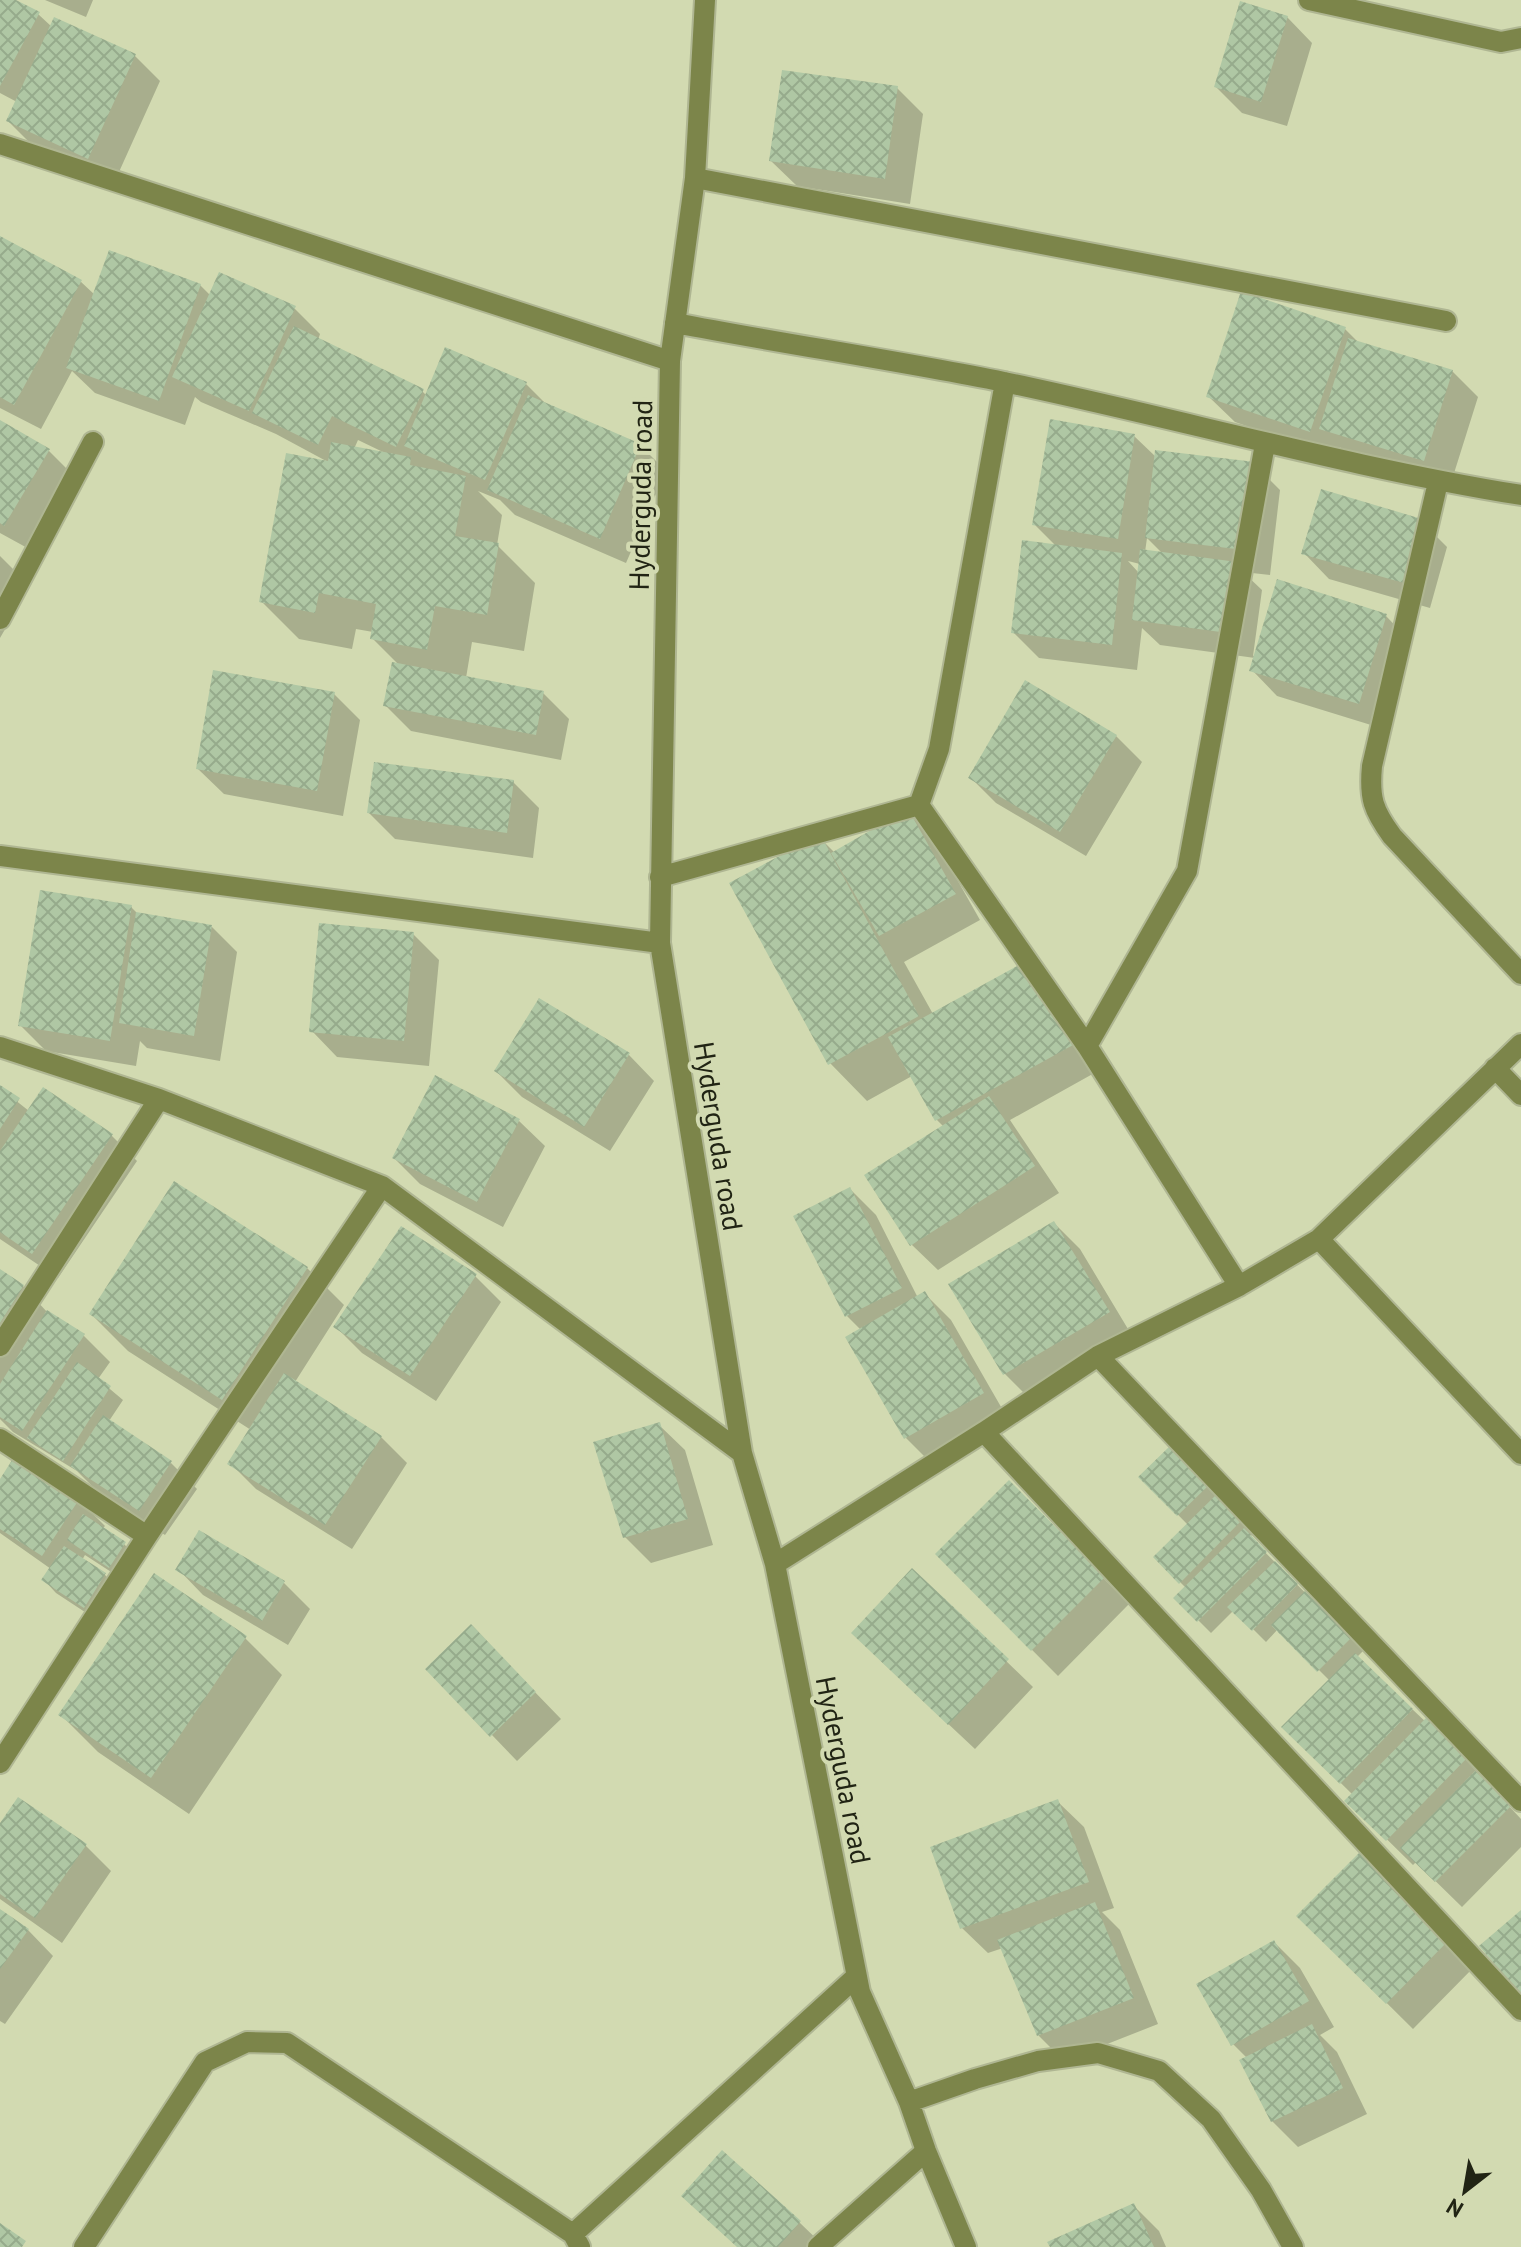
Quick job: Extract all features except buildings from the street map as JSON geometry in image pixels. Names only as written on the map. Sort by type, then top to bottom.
[{"type":"street","name":"Hyderguda road","points":[[705,0],[695,178],[670,361],[660,943],[742,1453],[775,1564],[860,1992],[909,2102],[966,2247]]},
{"type":"street","points":[[1309,0],[1501,42],[1520,36]]},
{"type":"street","points":[[0,144],[670,361]]},
{"type":"street","points":[[695,178],[1446,321]]},
{"type":"street","points":[[675,323],[1005,382],[1438,482],[1521,495]]},
{"type":"street","points":[[919,805],[939,749],[1005,382]]},
{"type":"street","points":[[0,619],[93,442]]},
{"type":"street","points":[[1087,1046],[1187,871],[1265,444]]},
{"type":"street","points":[[1438,482],[1372,766],[1370,790],[1376,814],[1392,836],[1521,974]]},
{"type":"street","points":[[660,877],[919,805]]},
{"type":"street","points":[[919,805],[1087,1046],[1239,1286]]},
{"type":"street","points":[[0,856],[660,943]]},
{"type":"street","points":[[775,1564],[1098,1356],[1239,1286],[1319,1239],[1521,1044]]},
{"type":"street","points":[[0,1047],[159,1099],[382,1186],[742,1453]]},
{"type":"street","points":[[1495,1068],[1521,1095]]},
{"type":"street","points":[[0,1346],[159,1099]]},
{"type":"street","points":[[0,1763],[147,1536],[382,1186]]},
{"type":"street","points":[[1319,1239],[1521,1454]]},
{"type":"street","points":[[1098,1356],[1521,1801]]},
{"type":"street","points":[[984,1432],[1521,2010]]},
{"type":"street","points":[[0,1439],[147,1536]]},
{"type":"street","points":[[84,2247],[205,2062],[247,2042],[287,2043],[576,2241],[857,1976]]},
{"type":"street","points":[[909,2102],[1038,2061],[1098,2053],[1159,2071],[1211,2119],[1261,2190],[1293,2247]]},
{"type":"street","points":[[818,2247],[926,2151]]}]
